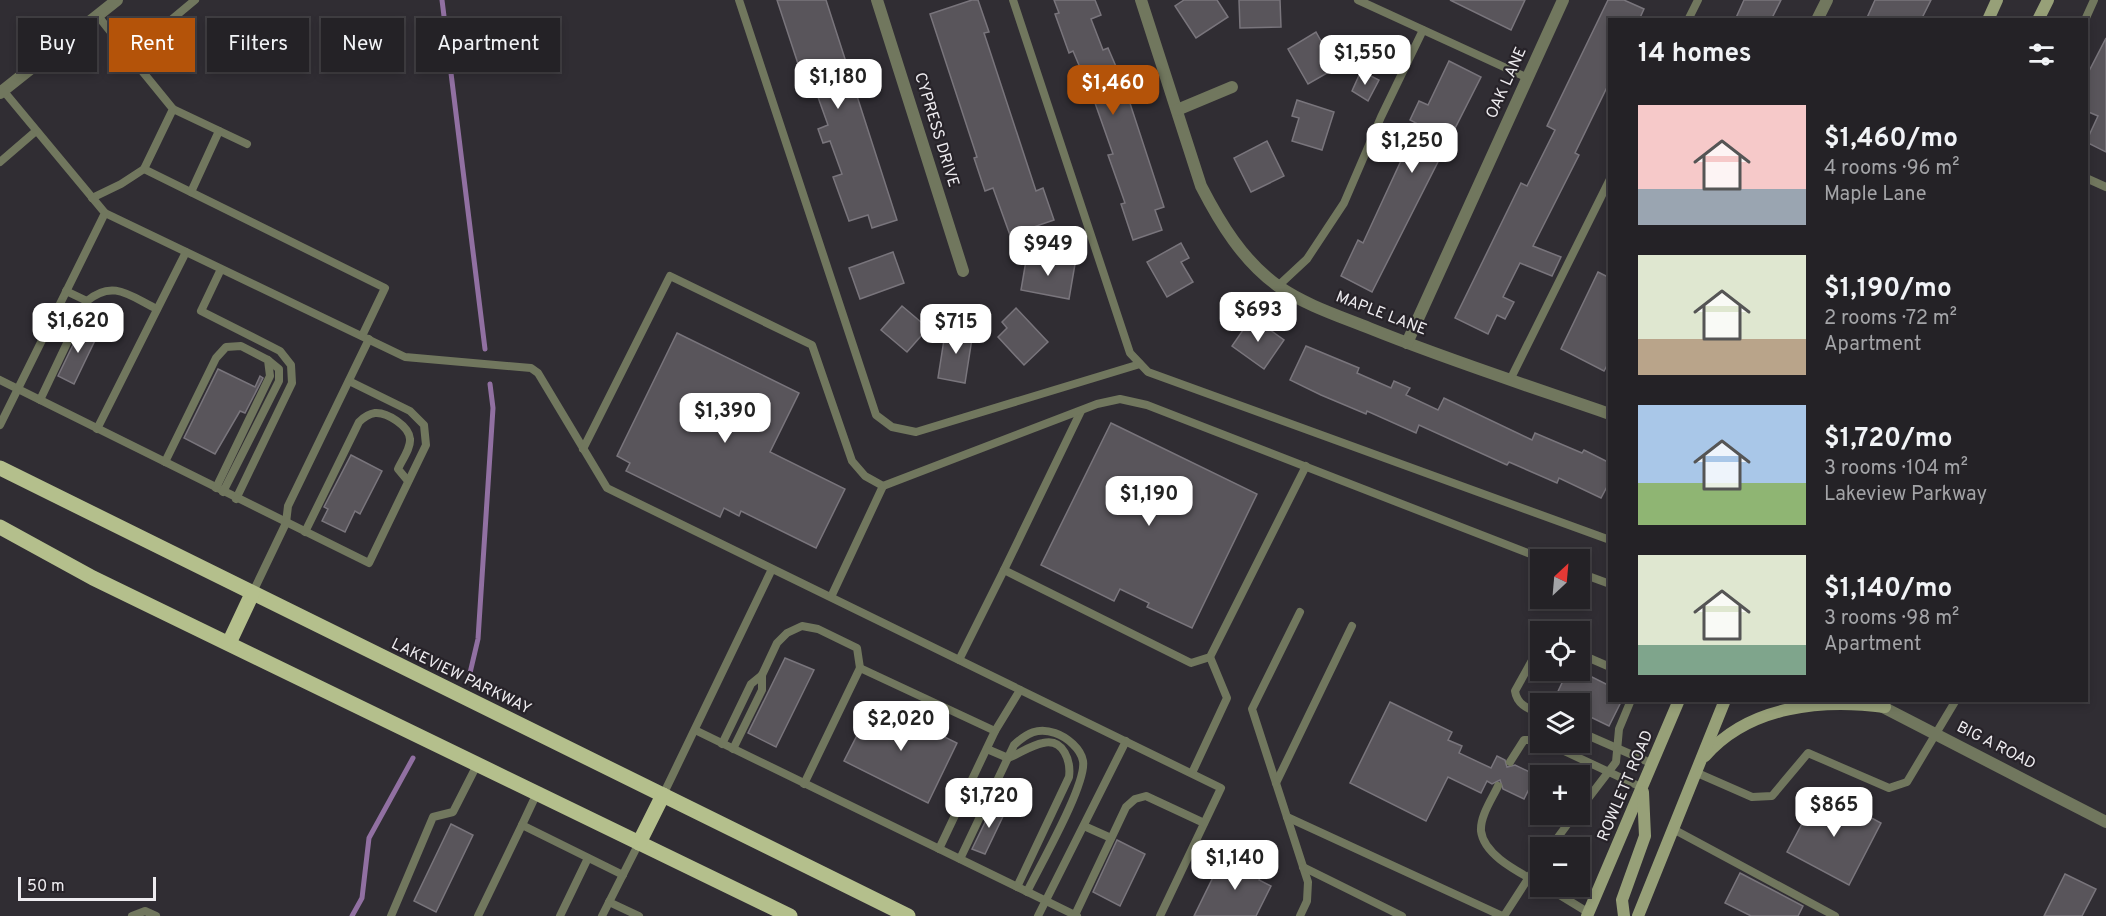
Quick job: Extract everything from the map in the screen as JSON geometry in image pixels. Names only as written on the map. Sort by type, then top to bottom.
[{"type":"main road","points":[[1989,18],[1997,0]]},
{"type":"main road","points":[[2039,18],[2048,0]]},
{"type":"main road","name":"LAKEVIEW PARKWAY","points":[[0,468],[908,916]]},
{"type":"main road","points":[[0,527],[93,578],[478,763],[780,914]]},
{"type":"main road","points":[[229,643],[252,594]]},
{"type":"main road","name":"ROWLETT ROAD","points":[[1588,915],[1678,702]]},
{"type":"main road","points":[[1638,916],[1724,702]]},
{"type":"main road","points":[[1697,768],[1732,731],[1781,711],[1806,705],[1887,704]]},
{"type":"main road","points":[[1624,916],[1622,900],[1645,836],[1643,788]]},
{"type":"main road","points":[[639,843],[663,795]]},
{"type":"street","points":[[1,90],[117,0]]},
{"type":"street","name":"CYPRESS DRIVE","points":[[877,0],[963,271]]},
{"type":"street","name":"MAPLE LANE","points":[[1141,0],[1201,186],[1213,209],[1250,262],[1278,286],[1310,304],[1407,343],[1608,413]]},
{"type":"street","name":"OAK LANE","points":[[1407,343],[1563,0]]},
{"type":"street","points":[[1818,18],[1827,0]]},
{"type":"street","points":[[1177,110],[1232,87]]},
{"type":"street","name":"BIG A ROAD","points":[[1887,704],[1936,734],[2106,822]]},
{"type":"lane","points":[[173,18],[195,0]]},
{"type":"lane","points":[[739,0],[876,415],[892,427],[916,432],[1140,364]]},
{"type":"lane","points":[[1013,0],[1130,353],[1148,372],[1608,539]]},
{"type":"lane","points":[[1358,0],[1528,78]]},
{"type":"lane","points":[[1689,18],[1698,0]]},
{"type":"lane","points":[[2086,18],[2094,0]]},
{"type":"lane","points":[[98,16],[109,30]]},
{"type":"lane","points":[[1278,286],[1306,259],[1344,203],[1381,117],[1423,30]]},
{"type":"lane","points":[[143,72],[173,109],[247,144]]},
{"type":"lane","points":[[1,90],[105,213],[405,357],[531,368],[538,373],[607,488],[1221,788],[1160,916]]},
{"type":"lane","points":[[92,198],[122,184],[144,170],[173,109]]},
{"type":"lane","points":[[191,192],[219,131]]},
{"type":"lane","points":[[0,162],[36,132]]},
{"type":"lane","points":[[144,170],[385,288],[349,381],[288,506],[286,523],[252,594]]},
{"type":"lane","points":[[2088,179],[2106,187]]},
{"type":"lane","points":[[1510,380],[1608,183]]},
{"type":"lane","points":[[0,425],[105,213]]},
{"type":"lane","points":[[97,429],[186,252]]},
{"type":"lane","points":[[221,269],[201,310],[280,351],[291,365],[292,383],[236,499]]},
{"type":"lane","points":[[583,449],[670,276],[813,345],[852,461],[865,476],[883,486]]},
{"type":"lane","points":[[40,400],[87,301],[100,290],[117,289],[157,309]]},
{"type":"lane","points":[[66,291],[87,301]]},
{"type":"lane","points":[[165,462],[216,358],[226,347],[240,346],[268,360],[270,376],[219,490]]},
{"type":"lane","points":[[0,380],[369,563],[426,445],[424,425],[410,411],[349,381]]},
{"type":"lane","points":[[831,597],[883,486],[1081,411],[1120,399],[1147,405],[1530,554]]},
{"type":"lane","points":[[959,660],[1081,411]]},
{"type":"lane","points":[[305,532],[359,422],[367,415],[378,413],[402,424],[409,431],[411,442],[398,469],[408,481]]},
{"type":"lane","points":[[1004,570],[1191,663],[1210,657],[1306,466]]},
{"type":"lane","points":[[663,795],[772,569]]},
{"type":"lane","points":[[1590,577],[1608,583]]},
{"type":"lane","points":[[1300,612],[1252,709],[1308,882],[1307,901],[1300,916]]},
{"type":"lane","points":[[733,749],[762,690],[762,675],[777,643],[787,633],[802,626],[818,629],[857,648],[860,668],[804,784]]},
{"type":"lane","points":[[1276,783],[1353,626]]},
{"type":"lane","points":[[1192,773],[1227,698],[1210,657]]},
{"type":"lane","points":[[1590,659],[1608,667]]},
{"type":"lane","points":[[1530,664],[1515,691],[1516,698],[1523,706],[1530,709]]},
{"type":"lane","points":[[860,668],[995,731]]},
{"type":"lane","points":[[722,744],[751,684],[762,675]]},
{"type":"lane","points":[[939,849],[995,731],[1020,690]]},
{"type":"lane","points":[[1590,795],[1616,762],[1619,750],[1619,729],[1630,702]]},
{"type":"lane","points":[[1697,768],[1752,797],[1772,796],[1808,753],[1889,788],[1907,782],[1955,702]]},
{"type":"lane","points":[[960,859],[1008,758],[1020,740],[1040,729],[1058,734],[1073,743],[1083,761],[1081,782],[1027,892]]},
{"type":"lane","points":[[694,730],[1076,915],[1126,807],[1135,799],[1146,796],[1204,824]]},
{"type":"lane","points":[[1590,737],[1653,764]]},
{"type":"lane","points":[[1510,762],[1524,740],[1530,740]]},
{"type":"lane","points":[[1038,916],[1126,741]]},
{"type":"lane","points":[[987,749],[1008,758],[1044,742],[1054,744],[1065,751],[1071,763],[1069,777],[1017,887]]},
{"type":"lane","points":[[1569,753],[1643,788]]},
{"type":"lane","points":[[391,916],[433,817],[453,812],[478,763]]},
{"type":"lane","points":[[1498,786],[1484,815],[1481,831],[1486,845],[1502,860],[1528,876]]},
{"type":"lane","points":[[478,916],[537,793]]},
{"type":"lane","points":[[1287,817],[1503,916],[1530,873]]},
{"type":"lane","points":[[522,825],[623,875]]},
{"type":"lane","points":[[1084,826],[1111,838]]},
{"type":"lane","points":[[1673,829],[1835,916]]},
{"type":"lane","points":[[602,916],[639,843]]},
{"type":"lane","points":[[560,916],[588,858]]},
{"type":"lane","points":[[1303,867],[1402,916]]},
{"type":"lane","points":[[1561,897],[1588,915]]},
{"type":"lane","points":[[609,902],[639,916]]},
{"type":"lane","points":[[132,916],[145,911],[156,916]]},
{"type":"building","points":[[777,0],[826,0],[897,220],[872,228],[868,215],[849,221],[833,177],[842,174],[830,141],[823,143],[818,129],[828,125],[814,86],[806,88]]},
{"type":"building","points":[[978,0],[989,32],[984,33],[1036,191],[1043,188],[1054,220],[1010,235],[993,188],[985,191],[974,158],[977,157],[930,14]]},
{"type":"building","points":[[1054,0],[1095,0],[1101,15],[1091,19],[1103,50],[1108,48],[1124,85],[1164,207],[1155,210],[1162,230],[1133,240],[1121,204],[1125,203],[1108,155],[1113,154],[1073,51],[1069,53],[1055,14],[1059,13]]},
{"type":"building","points":[[1184,0],[1217,0],[1228,17],[1196,38],[1175,6]]},
{"type":"building","points":[[1239,0],[1280,0],[1281,27],[1240,28]]},
{"type":"building","points":[[1450,0],[1525,0],[1511,30]]},
{"type":"building","points":[[1608,0],[1624,0],[1644,9],[1640,18],[1608,18],[1608,85],[1575,153],[1579,155],[1533,246],[1561,257],[1552,276],[1520,263],[1503,297],[1514,302],[1505,319],[1497,315],[1488,334],[1455,318],[1521,183],[1527,186],[1555,130],[1547,126]]},
{"type":"building","points":[[1744,0],[1781,0],[1772,18],[1736,18]]},
{"type":"building","points":[[1875,0],[1931,0],[1922,18],[1867,18]]},
{"type":"building","points":[[1316,32],[1336,68],[1308,84],[1288,49]]},
{"type":"building","points":[[2106,38],[2106,152],[2088,143],[2088,138],[2098,116],[2088,112],[2088,73]]},
{"type":"building","points":[[1449,61],[1481,77],[1372,292],[1341,276],[1358,240],[1363,243],[1412,137],[1422,140],[1425,133],[1414,127],[1416,123],[1410,120],[1419,101],[1428,105]]},
{"type":"building","points":[[1361,71],[1379,80],[1368,101],[1352,91]]},
{"type":"building","points":[[1297,100],[1334,112],[1322,150],[1292,141],[1299,118],[1292,116]]},
{"type":"building","points":[[1267,141],[1284,176],[1251,192],[1234,158]]},
{"type":"building","points":[[1181,243],[1189,258],[1181,262],[1193,282],[1167,297],[1147,262]]},
{"type":"building","points":[[893,252],[904,283],[860,299],[849,268]]},
{"type":"building","points":[[1027,255],[1075,264],[1069,299],[1021,290]]},
{"type":"building","points":[[1598,272],[1608,277],[1608,364],[1604,371],[1561,349]]},
{"type":"building","points":[[902,306],[928,328],[907,352],[881,330]]},
{"type":"building","points":[[1016,308],[1048,342],[1024,365],[998,337],[1007,328],[1002,322]]},
{"type":"building","points":[[1252,317],[1284,340],[1264,369],[1232,346]]},
{"type":"building","points":[[83,324],[99,332],[74,384],[58,376]]},
{"type":"building","points":[[946,327],[973,332],[965,383],[938,378]]},
{"type":"building","points":[[677,333],[799,393],[770,452],[845,489],[816,548],[741,511],[739,516],[724,508],[720,517],[626,471],[630,463],[617,456]]},
{"type":"building","points":[[1306,346],[1359,368],[1357,373],[1391,388],[1394,381],[1410,388],[1406,395],[1438,410],[1444,398],[1532,440],[1535,433],[1582,453],[1584,450],[1608,462],[1608,485],[1601,498],[1559,478],[1557,483],[1509,462],[1507,465],[1419,425],[1416,433],[1367,411],[1366,414],[1290,380]]},
{"type":"building","points":[[218,369],[255,387],[260,376],[263,378],[245,413],[240,411],[215,454],[184,438]]},
{"type":"building","points":[[1111,423],[1257,494],[1192,628],[1147,607],[1149,603],[1120,589],[1114,601],[1041,565]]},
{"type":"building","points":[[351,455],[382,471],[360,514],[355,511],[345,532],[322,521],[328,509],[324,507]]},
{"type":"building","points":[[785,658],[814,670],[776,747],[748,733]]},
{"type":"building","points":[[1590,676],[1608,685],[1608,702],[1621,702],[1609,726],[1590,717],[1590,693],[1557,693],[1563,681],[1590,681]]},
{"type":"building","points":[[874,702],[957,743],[928,803],[844,761]]},
{"type":"building","points":[[1390,702],[1452,732],[1448,740],[1462,746],[1459,753],[1491,768],[1497,756],[1505,760],[1507,767],[1515,765],[1530,772],[1530,787],[1524,799],[1503,789],[1500,780],[1492,784],[1487,781],[1481,793],[1448,777],[1426,821],[1350,783]]},
{"type":"building","points":[[1820,790],[1881,823],[1849,885],[1787,852]]},
{"type":"building","points":[[994,804],[1006,810],[985,854],[972,849]]},
{"type":"building","points":[[451,824],[473,835],[436,912],[414,901]]},
{"type":"building","points":[[1117,840],[1145,854],[1120,906],[1093,892]]},
{"type":"building","points":[[1250,857],[1267,865],[1259,880],[1271,886],[1256,916],[1194,916],[1221,861],[1243,872]]},
{"type":"building","points":[[1740,873],[1803,906],[1798,916],[1751,916],[1725,903]]},
{"type":"building","points":[[2065,874],[2096,889],[2082,916],[2044,916]]},
{"type":"waterway","points":[[442,0],[485,349]]},
{"type":"waterway","points":[[470,673],[478,639],[493,408],[490,384]]},
{"type":"waterway","points":[[352,916],[362,898],[369,838],[413,758]]}]
